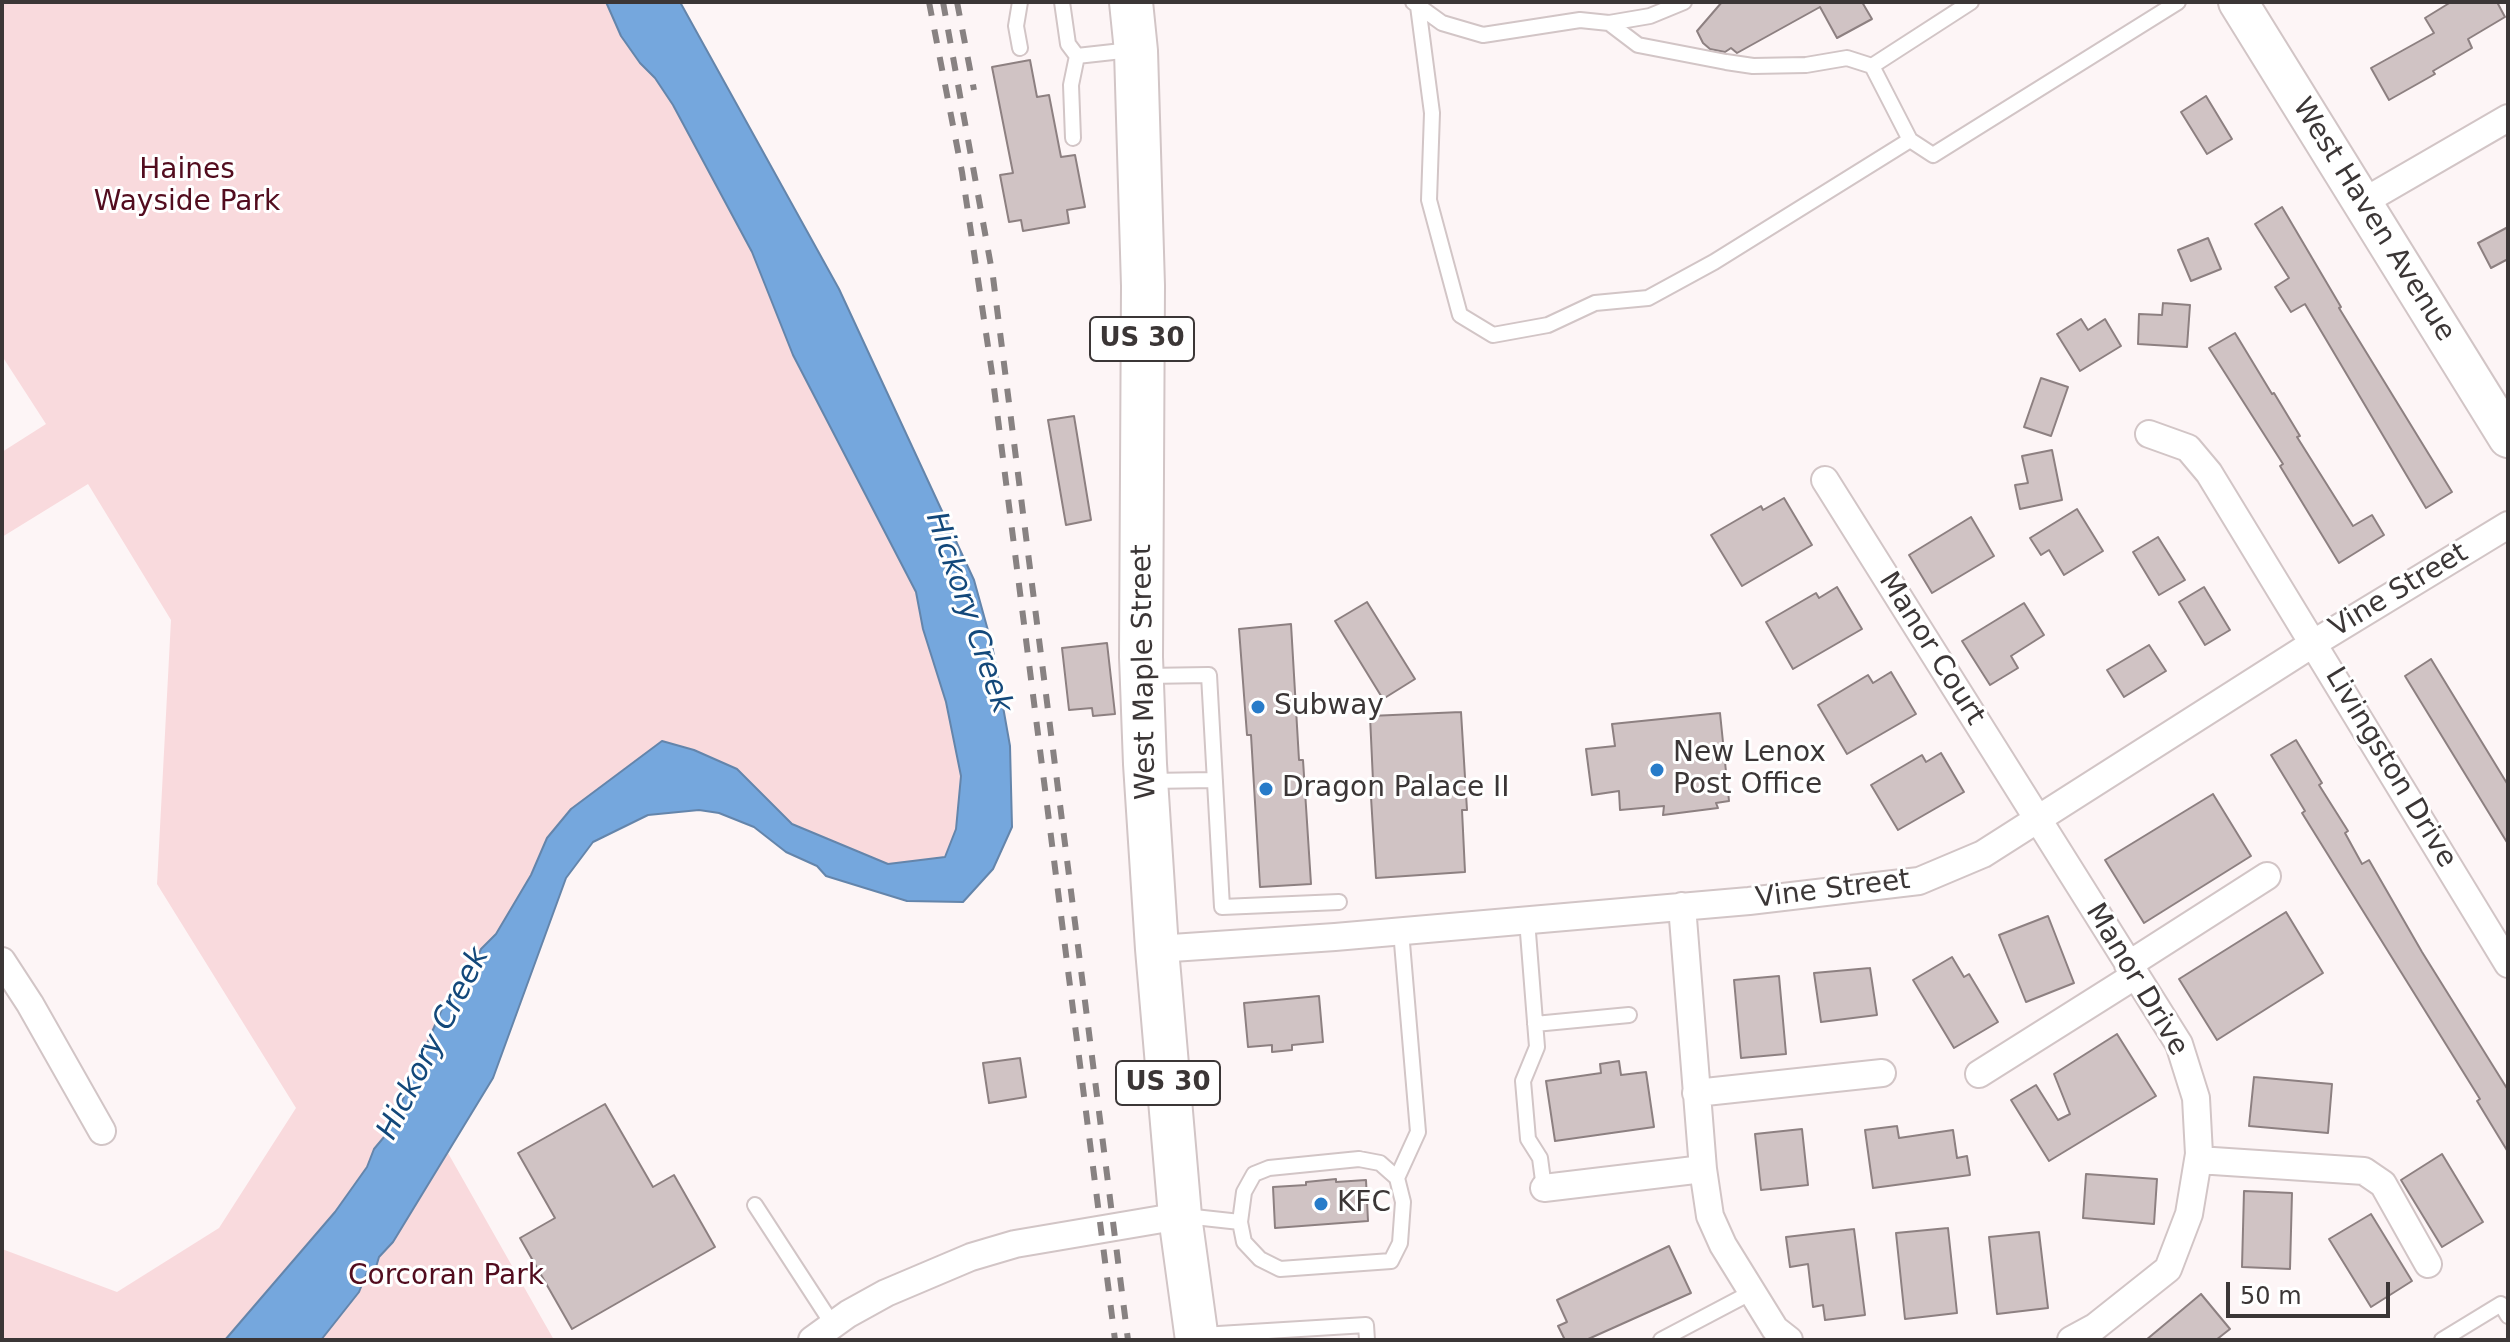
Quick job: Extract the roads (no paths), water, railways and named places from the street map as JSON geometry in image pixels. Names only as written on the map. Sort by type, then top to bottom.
[{"type":"main road","name":"West Maple Street","points":[[1131,2],[1136,50],[1143,286],[1142,676],[1146,781],[1180,1216],[1197,1338]]},
{"type":"street","name":"West Haven Avenue","points":[[2238,2],[2508,438]]},
{"type":"street","points":[[2363,202],[2508,118]]},
{"type":"street","name":"Livingston Drive","points":[[2149,434],[2188,448],[2209,473],[2508,964]]},
{"type":"street","name":"Manor Court","points":[[1825,480],[2038,817]]},
{"type":"street","name":"Vine Street","points":[[1157,949],[1527,920],[1850,891],[1919,881],[1983,854],[2314,643],[2508,525]]},
{"type":"street","name":"Manor Drive","points":[[2038,817],[2179,1044],[2196,1098],[2198,1160],[2189,1214],[2168,1269],[2100,1333],[2071,1340]]},
{"type":"street","points":[[1979,1074],[2267,876]]},
{"type":"street","points":[[1682,906],[1696,1093],[1710,1216],[1723,1245],[1775,1329],[1789,1340]]},
{"type":"street","points":[[2,961],[102,1131]]},
{"type":"street","points":[[1696,1093],[1882,1073]]},
{"type":"street","points":[[2198,1160],[2364,1171],[2383,1184],[2428,1264]]},
{"type":"street","points":[[1544,1188],[1703,1169]]},
{"type":"street","points":[[823,1333],[886,1293],[971,1257],[1015,1244],[1180,1216]]},
{"type":"lane","points":[[1020,2],[1016,26],[1020,48]]},
{"type":"lane","points":[[1062,2],[1068,44],[1077,56],[1071,85],[1073,138]]},
{"type":"lane","points":[[1416,4],[1442,23],[1483,35],[1580,20],[1609,23],[1650,16],[1684,2]]},
{"type":"lane","points":[[1872,66],[1971,2]]},
{"type":"lane","points":[[1609,23],[1638,45],[1726,62],[1767,66],[1806,65],[1847,58],[1872,66],[1910,140],[1933,155],[2178,2]]},
{"type":"lane","points":[[1416,4],[1432,113],[1429,200],[1460,315],[1493,335],[1548,325],[1595,303],[1648,298],[1714,262],[1910,140]]},
{"type":"lane","points":[[1077,56],[1136,50]]},
{"type":"lane","points":[[1142,676],[1209,675],[1222,907],[1339,902]]},
{"type":"lane","points":[[1146,781],[1215,780]]},
{"type":"lane","points":[[1527,920],[1537,1047],[1523,1081],[1528,1139],[1540,1158],[1544,1188]]},
{"type":"lane","points":[[1397,1178],[1418,1132],[1401,931]]},
{"type":"lane","points":[[1535,1024],[1629,1015]]},
{"type":"lane","points":[[1359,1159],[1380,1163],[1397,1178],[1403,1202],[1400,1243],[1391,1261],[1280,1269],[1260,1259],[1244,1242],[1240,1222],[1244,1192],[1254,1174],[1269,1168],[1359,1159]]},
{"type":"lane","points":[[755,1205],[823,1333]]},
{"type":"lane","points":[[1180,1216],[1240,1222]]},
{"type":"lane","points":[[1661,1340],[1752,1292]]},
{"type":"lane","points":[[2445,1339],[2501,1304],[2508,1316]]},
{"type":"lane","points":[[1197,1338],[1366,1325],[1367,1340]]},
{"type":"water","name":"Hickory Creek","points":[[606,2],[680,2],[839,289],[974,580],[992,645],[1010,746],[1012,827],[993,869],[963,902],[907,901],[826,876],[817,866],[786,852],[754,827],[719,813],[699,810],[648,815],[593,842],[566,878],[493,1078],[393,1242],[379,1257],[376,1267],[367,1272],[359,1292],[321,1340],[225,1340],[335,1212],[367,1167],[374,1149],[399,1108],[445,1002],[476,961],[481,949],[496,934],[531,875],[547,838],[571,809],[662,741],[694,750],[737,769],[792,824],[888,864],[945,857],[956,829],[961,776],[946,702],[923,629],[916,592],[793,355],[752,252],[673,105],[621,36]]},
{"type":"railway","points":[[929,2],[962,172],[993,380],[1115,1340]]},
{"type":"railway","points":[[943,2],[993,277],[1128,1340]]},
{"type":"railway","points":[[957,2],[974,90]]},
{"type":"place","name":"Subway","points":[[1258,707]]},
{"type":"place","name":"New Lenox Post Office","points":[[1657,770]]},
{"type":"place","name":"Dragon Palace II","points":[[1266,789]]},
{"type":"place","name":"KFC","points":[[1321,1204]]},
{"type":"park label","name":"Haines Wayside Park","points":[[187,187]]},
{"type":"park label","name":"Corcoran Park","points":[[446,1277]]}]
